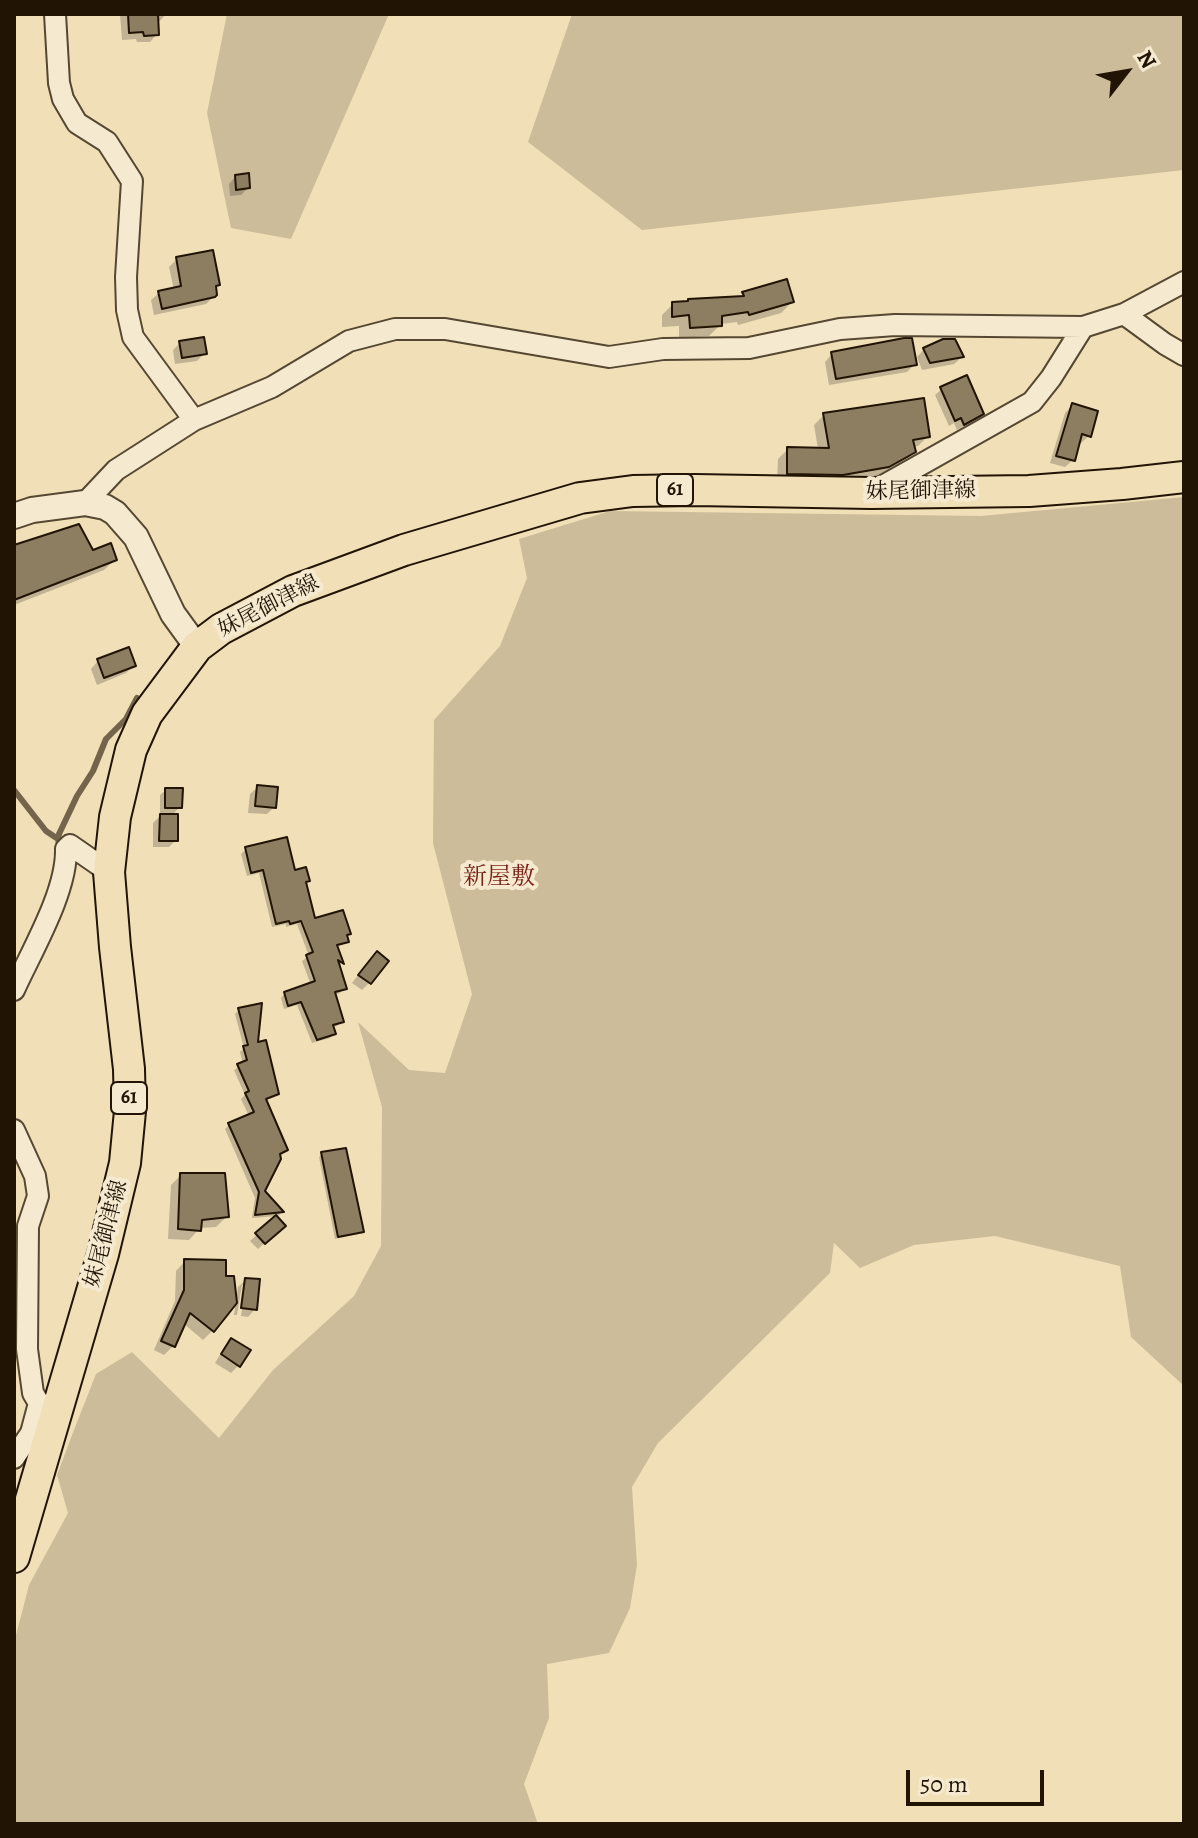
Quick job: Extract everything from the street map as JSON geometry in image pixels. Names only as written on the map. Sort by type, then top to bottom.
[{"type":"main road","name":"妹尾御津線","points":[[14,1557],[48,1409],[103,1254],[125,1163],[130,1111],[129,1069],[109,872],[115,817],[131,750],[147,714],[197,647],[221,629],[293,591],[404,550],[580,498],[633,491],[695,490],[871,493],[1029,491],[1184,477]]},
{"type":"street","points":[[55,14],[59,83],[63,99],[77,123],[107,142],[132,181],[126,277],[127,310],[133,337],[194,420]]},
{"type":"street","points":[[85,503],[116,470],[194,420],[272,387],[349,341],[395,329],[445,329],[609,357],[663,349],[749,348],[840,329],[895,325],[1083,327],[1124,314],[1184,282]]},
{"type":"street","points":[[1124,314],[1184,355]]},
{"type":"street","points":[[871,493],[1032,402],[1083,327]]},
{"type":"street","points":[[14,516],[32,510],[85,503],[105,507],[115,513],[136,537],[173,614],[197,647]]},
{"type":"street","points":[[14,990],[53,905],[67,865],[66,849],[70,845],[109,872]]},
{"type":"street","points":[[14,1130],[35,1176],[38,1196],[28,1226],[27,1349],[33,1393],[48,1409],[14,1458]]},
{"type":"shaded area","points":[[227,14],[389,14],[291,239],[231,228],[207,113]]},
{"type":"shaded area","points":[[572,14],[1184,14],[1184,170],[642,230],[528,142]]},
{"type":"shaded area","points":[[1184,497],[1184,1386],[1131,1337],[1120,1266],[995,1236],[914,1245],[860,1268],[834,1243],[830,1273],[658,1443],[632,1487],[637,1565],[630,1608],[609,1653],[547,1664],[549,1718],[524,1784],[538,1824],[14,1824],[14,1643],[29,1585],[68,1513],[57,1475],[96,1374],[132,1352],[219,1438],[273,1370],[354,1296],[381,1246],[382,1107],[358,1022],[409,1070],[445,1073],[472,994],[433,843],[434,720],[500,646],[527,578],[519,539],[610,511],[981,516]]},
{"type":"building","points":[[128,14],[158,14],[159,35],[129,33]]},
{"type":"building","points":[[249,173],[250,188],[236,190],[235,175]]},
{"type":"building","points":[[213,250],[220,285],[216,286],[217,295],[162,309],[158,291],[181,286],[176,257]]},
{"type":"building","points":[[787,279],[794,302],[749,315],[748,312],[722,316],[722,326],[690,328],[689,315],[672,317],[672,302],[744,296],[742,292]]},
{"type":"building","points":[[204,337],[207,354],[182,358],[179,341]]},
{"type":"building","points":[[912,338],[917,365],[836,379],[831,352]]},
{"type":"building","points":[[943,339],[955,339],[964,357],[930,363],[923,348]]},
{"type":"building","points":[[967,375],[984,414],[964,425],[961,418],[955,421],[940,387]]},
{"type":"building","points":[[924,398],[930,437],[913,440],[916,452],[889,467],[843,475],[787,474],[787,447],[829,448],[823,413]]},
{"type":"building","points":[[1072,403],[1098,411],[1091,437],[1082,434],[1075,461],[1056,456]]},
{"type":"building","points":[[79,524],[93,550],[111,543],[117,560],[14,600],[14,545]]},
{"type":"building","points":[[129,647],[136,666],[104,678],[97,659]]},
{"type":"building","points":[[257,785],[278,787],[276,808],[255,806]]},
{"type":"building","points":[[165,788],[183,788],[182,808],[165,808]]},
{"type":"building","points":[[160,814],[178,814],[178,841],[159,841]]},
{"type":"building","points":[[287,837],[295,870],[306,867],[310,881],[306,882],[315,918],[343,910],[351,934],[347,935],[349,942],[337,945],[344,964],[338,960],[347,989],[335,992],[344,1022],[333,1025],[336,1034],[317,1040],[301,1002],[288,1006],[284,992],[315,981],[306,955],[313,952],[301,921],[276,924],[263,870],[251,873],[245,847]]},
{"type":"building","points":[[377,951],[389,961],[371,984],[358,975]]},
{"type":"building","points":[[262,1003],[258,1042],[266,1040],[279,1094],[266,1099],[288,1150],[280,1154],[281,1159],[265,1191],[284,1212],[255,1215],[259,1192],[228,1123],[254,1112],[237,1064],[247,1060],[243,1046],[248,1045],[238,1008]]},
{"type":"building","points":[[346,1148],[364,1232],[338,1237],[321,1152]]},
{"type":"building","points":[[180,1173],[225,1173],[229,1217],[202,1220],[201,1231],[178,1229]]},
{"type":"building","points":[[276,1215],[286,1226],[265,1244],[255,1233]]},
{"type":"building","points":[[184,1259],[226,1260],[226,1276],[234,1276],[237,1303],[214,1332],[190,1313],[175,1347],[161,1341],[184,1290]]},
{"type":"building","points":[[245,1278],[260,1279],[257,1310],[241,1308]]},
{"type":"building","points":[[231,1338],[251,1350],[240,1367],[221,1354]]},
{"type":"waterway","points":[[60,848],[59,834],[93,771],[106,739],[126,719],[137,698]]},
{"type":"waterway","points":[[14,790],[46,831],[58,839]]},
{"type":"district","name":"新屋敷","points":[[499,878]]}]
